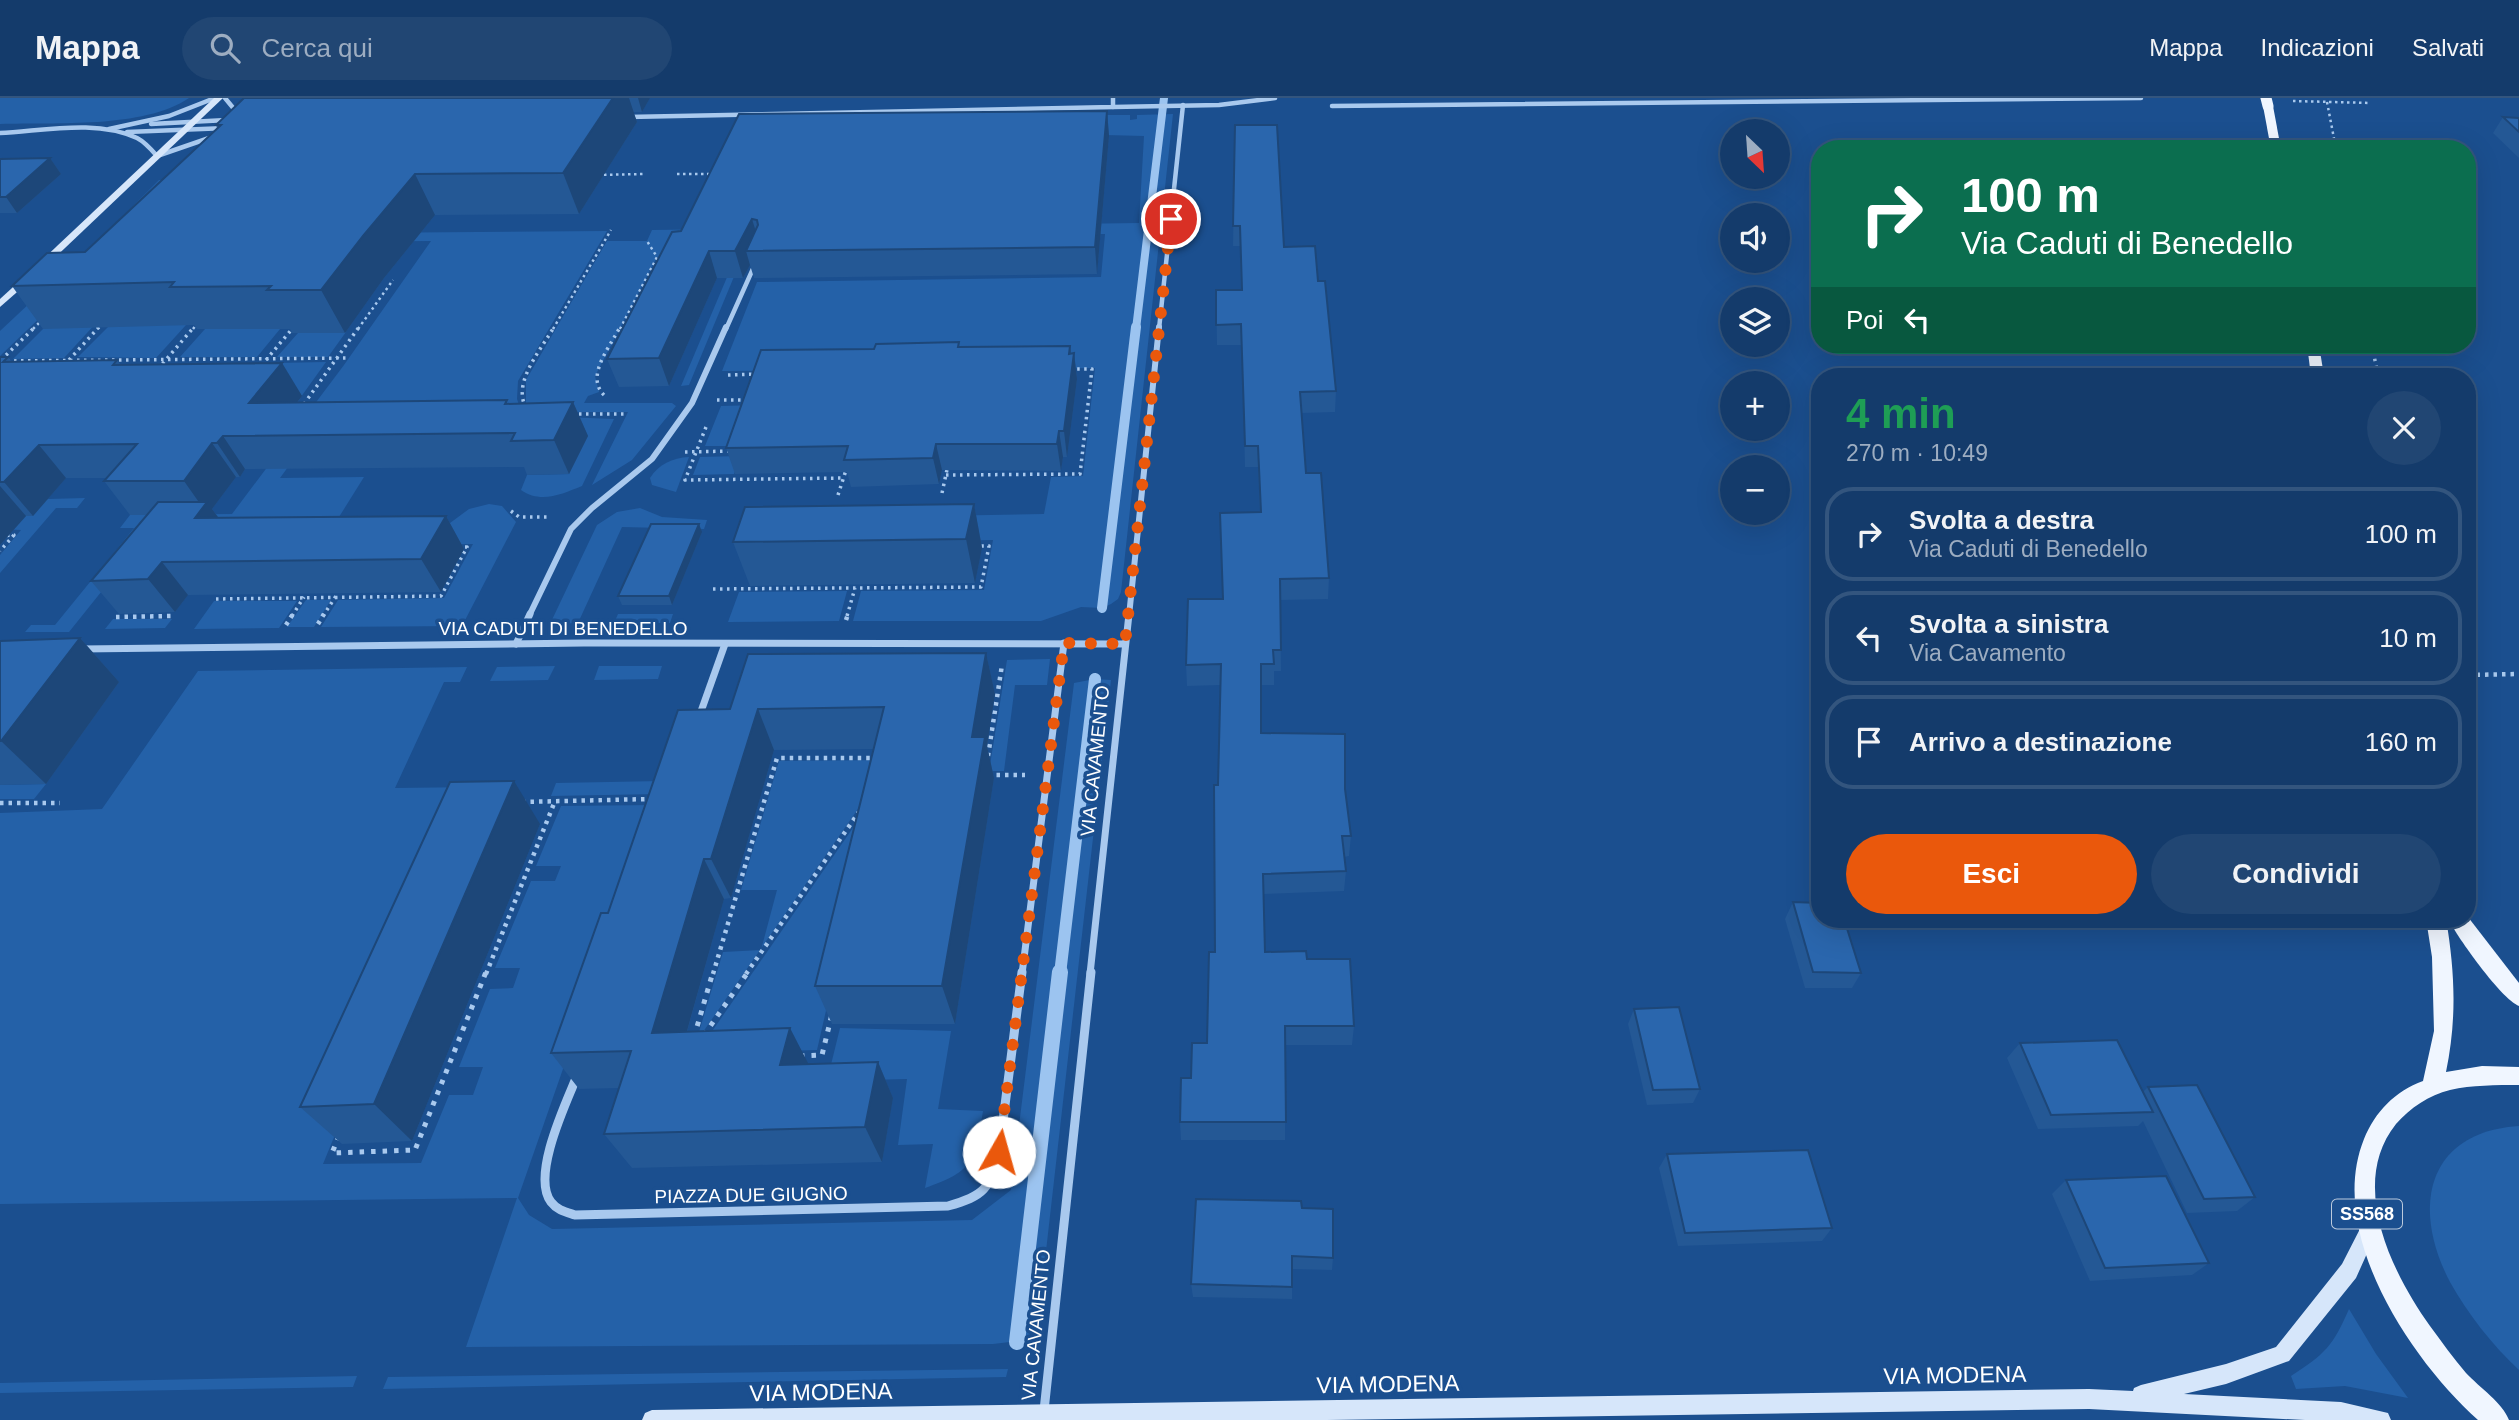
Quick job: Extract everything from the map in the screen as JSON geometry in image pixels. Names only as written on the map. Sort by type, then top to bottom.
[{"type":"main road","points":[[0,304],[217,98]]},
{"type":"main road","points":[[2267,102],[2274,140]]},
{"type":"main road","points":[[2433,1084],[2444,1031],[2442,957],[2437,928]]},
{"type":"main road","points":[[2464,928],[2491,965],[2519,997]]},
{"type":"main road","name":"SS568","points":[[2497,1420],[2434,1353],[2392,1289],[2369,1228],[2363,1178],[2373,1137],[2397,1105],[2433,1084],[2463,1077],[2496,1074],[2519,1076]]},
{"type":"main road","name":"VIA MODENA","points":[[2126,1399],[2226,1374],[2282,1353],[2349,1271],[2369,1228]]},
{"type":"main road","name":"VIA MODENA","points":[[652,1420],[1043,1417],[2126,1399],[2341,1412],[2381,1420]]},
{"type":"street","points":[[0,134],[101,130],[169,116],[217,98]]},
{"type":"street","points":[[121,133],[248,120],[225,98]]},
{"type":"street","points":[[1113,98],[1113,107]]},
{"type":"street","points":[[624,117],[1183,106],[1275,98]]},
{"type":"street","points":[[1408,98],[1431,104]]},
{"type":"street","points":[[1332,106],[2141,98]]},
{"type":"street","name":"VIA CAVAMENTO","points":[[1043,1417],[1183,106]]},
{"type":"street","points":[[101,130],[140,139],[157,156],[237,129],[191,125],[130,125]]},
{"type":"street","points":[[516,644],[571,530],[592,508],[652,458],[692,403],[761,250]]},
{"type":"street","name":"PIAZZA DUE GIUGNO","points":[[579,1068],[547,1161],[546,1181],[548,1198],[557,1209],[575,1215],[948,1206],[979,1198],[993,1181],[999,1152],[1064,643]]},
{"type":"street","name":"VIA CADUTI DI BENEDELLO","points":[[75,649],[516,644],[1125,644]]},
{"type":"street","points":[[697,724],[725,644]]},
{"type":"path","points":[[2334,140],[2328,102],[2371,103]]},
{"type":"path","points":[[587,175],[643,174]]},
{"type":"path","points":[[677,174],[718,174]]},
{"type":"path","points":[[528,410],[521,399],[523,380],[611,230]]},
{"type":"path","points":[[604,395],[597,388],[595,376],[657,257],[647,241]]},
{"type":"path","points":[[303,406],[393,280],[382,280]]},
{"type":"path","points":[[0,361],[50,312]]},
{"type":"path","points":[[62,368],[104,322]]},
{"type":"path","points":[[152,375],[197,324]]},
{"type":"path","points":[[261,367],[292,328]]},
{"type":"path","points":[[0,361],[349,358]]},
{"type":"path","points":[[946,475],[1080,474],[1092,369],[1066,369]]},
{"type":"path","points":[[726,375],[767,374]]},
{"type":"path","points":[[712,411],[721,387]]},
{"type":"path","points":[[716,400],[750,400]]},
{"type":"path","points":[[569,414],[624,414]]},
{"type":"path","points":[[708,421],[685,480],[844,478]]},
{"type":"path","points":[[685,452],[742,451]]},
{"type":"path","points":[[942,494],[950,455]]},
{"type":"path","points":[[838,495],[850,456]]},
{"type":"path","points":[[997,474],[998,464]]},
{"type":"path","points":[[511,511],[519,517],[550,517]]},
{"type":"path","points":[[0,536],[14,535],[0,551]]},
{"type":"path","points":[[713,589],[981,587],[989,546],[976,546]]},
{"type":"path","points":[[216,599],[336,595],[441,596],[467,547],[454,547]]},
{"type":"path","points":[[744,589],[748,579]]},
{"type":"path","points":[[845,624],[855,586]]},
{"type":"path","points":[[314,631],[336,595]]},
{"type":"path","points":[[281,631],[304,596]]},
{"type":"path","points":[[116,617],[171,616]]},
{"type":"path","points":[[1003,658],[985,775],[1047,775]]},
{"type":"path","points":[[2476,675],[2519,674]]},
{"type":"path","points":[[989,689],[998,689]]},
{"type":"path","points":[[862,808],[694,1046],[777,758],[883,758]]},
{"type":"path","points":[[508,802],[654,799]]},
{"type":"path","points":[[342,1128],[332,1153],[415,1150],[555,802]]},
{"type":"path","points":[[0,803],[60,803]]},
{"type":"path","points":[[796,1056],[822,1055],[834,1002]]},
{"type":"shaded area","points":[[0,98],[189,98],[148,115],[123,119],[0,124]]},
{"type":"shaded area","points":[[1173,114],[1121,592],[1118,599],[1111,604],[1102,608],[1081,607],[1041,621],[853,621],[861,591],[984,590],[993,540],[753,544],[763,519],[1044,514],[1051,477],[1083,476],[1095,368],[722,371],[757,282],[1101,277],[1105,234],[802,236],[743,255],[689,385],[681,386],[736,256],[657,257],[595,376],[599,392],[588,396],[584,403],[672,403],[676,406],[632,460],[592,485],[628,412],[556,412],[526,403],[526,380],[607,241],[647,241],[652,230],[1139,223],[1144,136],[1105,135],[1107,115],[1130,115],[1130,120],[1137,119],[1137,115]]},
{"type":"shaded area","points":[[159,180],[202,180],[110,235],[607,231],[518,381],[517,399],[520,408],[538,416],[614,419],[582,486],[552,496],[536,496],[521,490],[527,475],[570,474],[321,422],[280,478],[364,477],[334,525],[146,536],[69,632],[25,632],[31,625],[55,625],[134,528],[120,528],[130,515],[232,514],[344,365],[431,241],[95,244]]},
{"type":"shaded area","points":[[48,286],[73,286],[0,356],[0,331]]},
{"type":"shaded area","points":[[98,321],[64,358],[13,359],[50,322]]},
{"type":"shaded area","points":[[110,325],[186,325],[156,358],[78,357]]},
{"type":"shaded area","points":[[205,329],[280,329],[257,357],[180,357]]},
{"type":"shaded area","points":[[346,332],[328,357],[277,357],[298,333]]},
{"type":"shaded area","points":[[326,362],[298,401],[264,377],[275,363]]},
{"type":"shaded area","points":[[759,405],[744,446],[705,446],[721,406]]},
{"type":"shaded area","points":[[740,456],[734,474],[693,475],[700,457]]},
{"type":"shaded area","points":[[689,457],[676,492],[652,485],[650,478],[662,465]]},
{"type":"shaded area","points":[[85,498],[77,508],[56,508],[0,573],[0,555],[21,530],[0,529],[0,516],[48,499]]},
{"type":"shaded area","points":[[489,504],[502,506],[516,522],[462,626],[321,627],[338,600],[444,598],[473,544],[358,546],[396,524],[450,523],[469,509]]},
{"type":"shaded area","points":[[640,508],[662,517],[707,520],[704,529],[622,527],[578,623],[550,624],[597,525],[617,512]]},
{"type":"shaded area","points":[[847,591],[839,621],[728,622],[739,592]]},
{"type":"shaded area","points":[[306,600],[331,600],[314,627],[287,627]]},
{"type":"shaded area","points":[[214,601],[297,601],[279,628],[194,629]]},
{"type":"shaded area","points":[[618,614],[673,614],[670,623],[614,623]]},
{"type":"shaded area","points":[[113,619],[172,619],[165,628],[105,629]]},
{"type":"shaded area","points":[[1050,659],[1047,685],[1015,685],[1004,771],[989,771],[1007,660]]},
{"type":"shaded area","points":[[555,666],[548,680],[490,681],[497,667]]},
{"type":"shaded area","points":[[599,666],[662,666],[658,679],[594,680]]},
{"type":"shaded area","points":[[467,667],[460,682],[444,682],[395,788],[478,787],[323,1164],[421,1163],[449,1095],[473,1095],[483,1067],[459,1067],[490,989],[513,988],[520,968],[495,968],[531,881],[555,881],[561,866],[536,866],[561,806],[655,805],[518,1198],[529,1215],[552,1229],[972,1220],[1011,1190],[1074,683],[1095,679],[1111,680],[1036,1339],[993,1344],[466,1347],[517,1198],[0,1204],[0,813],[102,809],[198,671]]},
{"type":"shaded area","points":[[892,760],[762,948],[777,890],[741,890],[779,761]]},
{"type":"shaded area","points":[[662,781],[658,794],[551,796],[556,783]]},
{"type":"shaded area","points":[[46,784],[34,799],[0,799],[0,785]]},
{"type":"shaded area","points":[[875,796],[817,1050],[697,1053]]},
{"type":"shaded area","points":[[760,950],[696,1042],[723,952]]},
{"type":"shaded area","points":[[840,1028],[951,1031],[938,1109],[983,1111],[978,1141],[970,1162],[963,1169],[942,1182],[925,1188],[933,1144],[898,1145],[907,1079],[827,1081]]},
{"type":"shaded area","points":[[2519,1126],[2519,1370],[2481,1329],[2450,1282],[2438,1254],[2431,1227],[2430,1202],[2435,1178],[2446,1158],[2464,1142],[2488,1131]]},
{"type":"shaded area","points":[[2349,1309],[2376,1354],[2408,1398],[2345,1386],[2296,1389],[2291,1376],[2327,1348]]},
{"type":"shaded area","points":[[1008,1369],[1006,1377],[383,1389],[388,1377]]},
{"type":"shaded area","points":[[357,1376],[353,1387],[0,1393],[0,1383]]},
{"type":"building","points":[[244,98],[613,98],[563,173],[415,174],[321,290],[267,290],[271,286],[170,287],[174,282],[12,286],[47,253],[85,252],[221,125],[216,125]]},
{"type":"building","points":[[1107,111],[1095,247],[746,251],[758,225],[757,220],[752,219],[735,251],[709,251],[659,358],[607,359],[672,232],[681,231],[739,114]]},
{"type":"building","points":[[2503,117],[2519,118],[2519,132]]},
{"type":"building","points":[[1235,125],[1277,125],[1284,247],[1315,246],[1318,281],[1325,281],[1336,391],[1300,392],[1306,473],[1321,473],[1329,578],[1280,579],[1281,650],[1273,650],[1274,664],[1261,664],[1261,733],[1345,734],[1345,789],[1351,836],[1342,836],[1346,871],[1263,874],[1265,952],[1306,951],[1307,959],[1350,959],[1354,1026],[1285,1026],[1286,1122],[1180,1122],[1181,1078],[1191,1078],[1192,1043],[1207,1043],[1209,952],[1215,952],[1214,785],[1218,785],[1221,664],[1186,665],[1188,599],[1223,599],[1220,513],[1261,512],[1258,446],[1245,446],[1241,324],[1216,325],[1216,290],[1242,290],[1240,226],[1233,226]]},
{"type":"building","points":[[50,158],[6,197],[0,197],[0,159]]},
{"type":"building","points":[[959,342],[958,347],[1070,346],[1069,354],[1074,353],[1064,431],[1059,431],[1057,444],[936,444],[933,458],[844,460],[848,446],[726,448],[761,350],[874,349],[876,344]]},
{"type":"building","points":[[0,357],[8,357],[3,362],[117,360],[113,365],[282,363],[249,403],[507,400],[505,404],[573,402],[554,440],[511,441],[515,433],[223,436],[217,443],[212,443],[184,481],[104,481],[137,444],[39,445],[4,482],[0,482]]},
{"type":"building","points":[[158,502],[207,502],[195,518],[446,516],[421,559],[162,562],[148,579],[91,581]]},
{"type":"building","points":[[974,504],[966,539],[733,542],[745,507]]},
{"type":"building","points":[[651,524],[699,524],[669,596],[618,596]]},
{"type":"building","points":[[80,638],[1,741],[0,741],[0,641]]},
{"type":"building","points":[[986,653],[972,737],[985,737],[942,986],[815,986],[884,707],[758,709],[711,859],[704,859],[652,1033],[790,1028],[780,1065],[878,1062],[865,1127],[604,1134],[631,1051],[551,1053],[601,913],[608,913],[678,710],[730,709],[748,654]]},
{"type":"building","points":[[514,781],[374,1104],[300,1107],[450,782]]},
{"type":"building","points":[[1793,902],[1811,903],[1811,928],[1847,928],[1861,973],[1813,972]]},
{"type":"building","points":[[1679,1007],[1700,1089],[1653,1090],[1634,1009]]},
{"type":"building","points":[[2117,1040],[2153,1112],[2051,1115],[2020,1043]]},
{"type":"building","points":[[2197,1085],[2255,1197],[2204,1199],[2148,1087]]},
{"type":"building","points":[[1808,1150],[1832,1228],[1685,1233],[1667,1154]]},
{"type":"building","points":[[2166,1176],[2209,1263],[2105,1268],[2066,1180]]},
{"type":"building","points":[[1196,1199],[1301,1201],[1302,1208],[1333,1209],[1333,1258],[1292,1256],[1292,1287],[1191,1284]]},
{"type":"waterway","points":[[1136,329],[1164,98]]},
{"type":"waterway","points":[[1102,608],[1136,327]]},
{"type":"waterway","points":[[1060,974],[1095,679]]},
{"type":"waterway","points":[[1017,1342],[1060,972]]},
{"type":"route","points":[[999,1152],[1064,643],[1125,644],[1171,219]]}]
